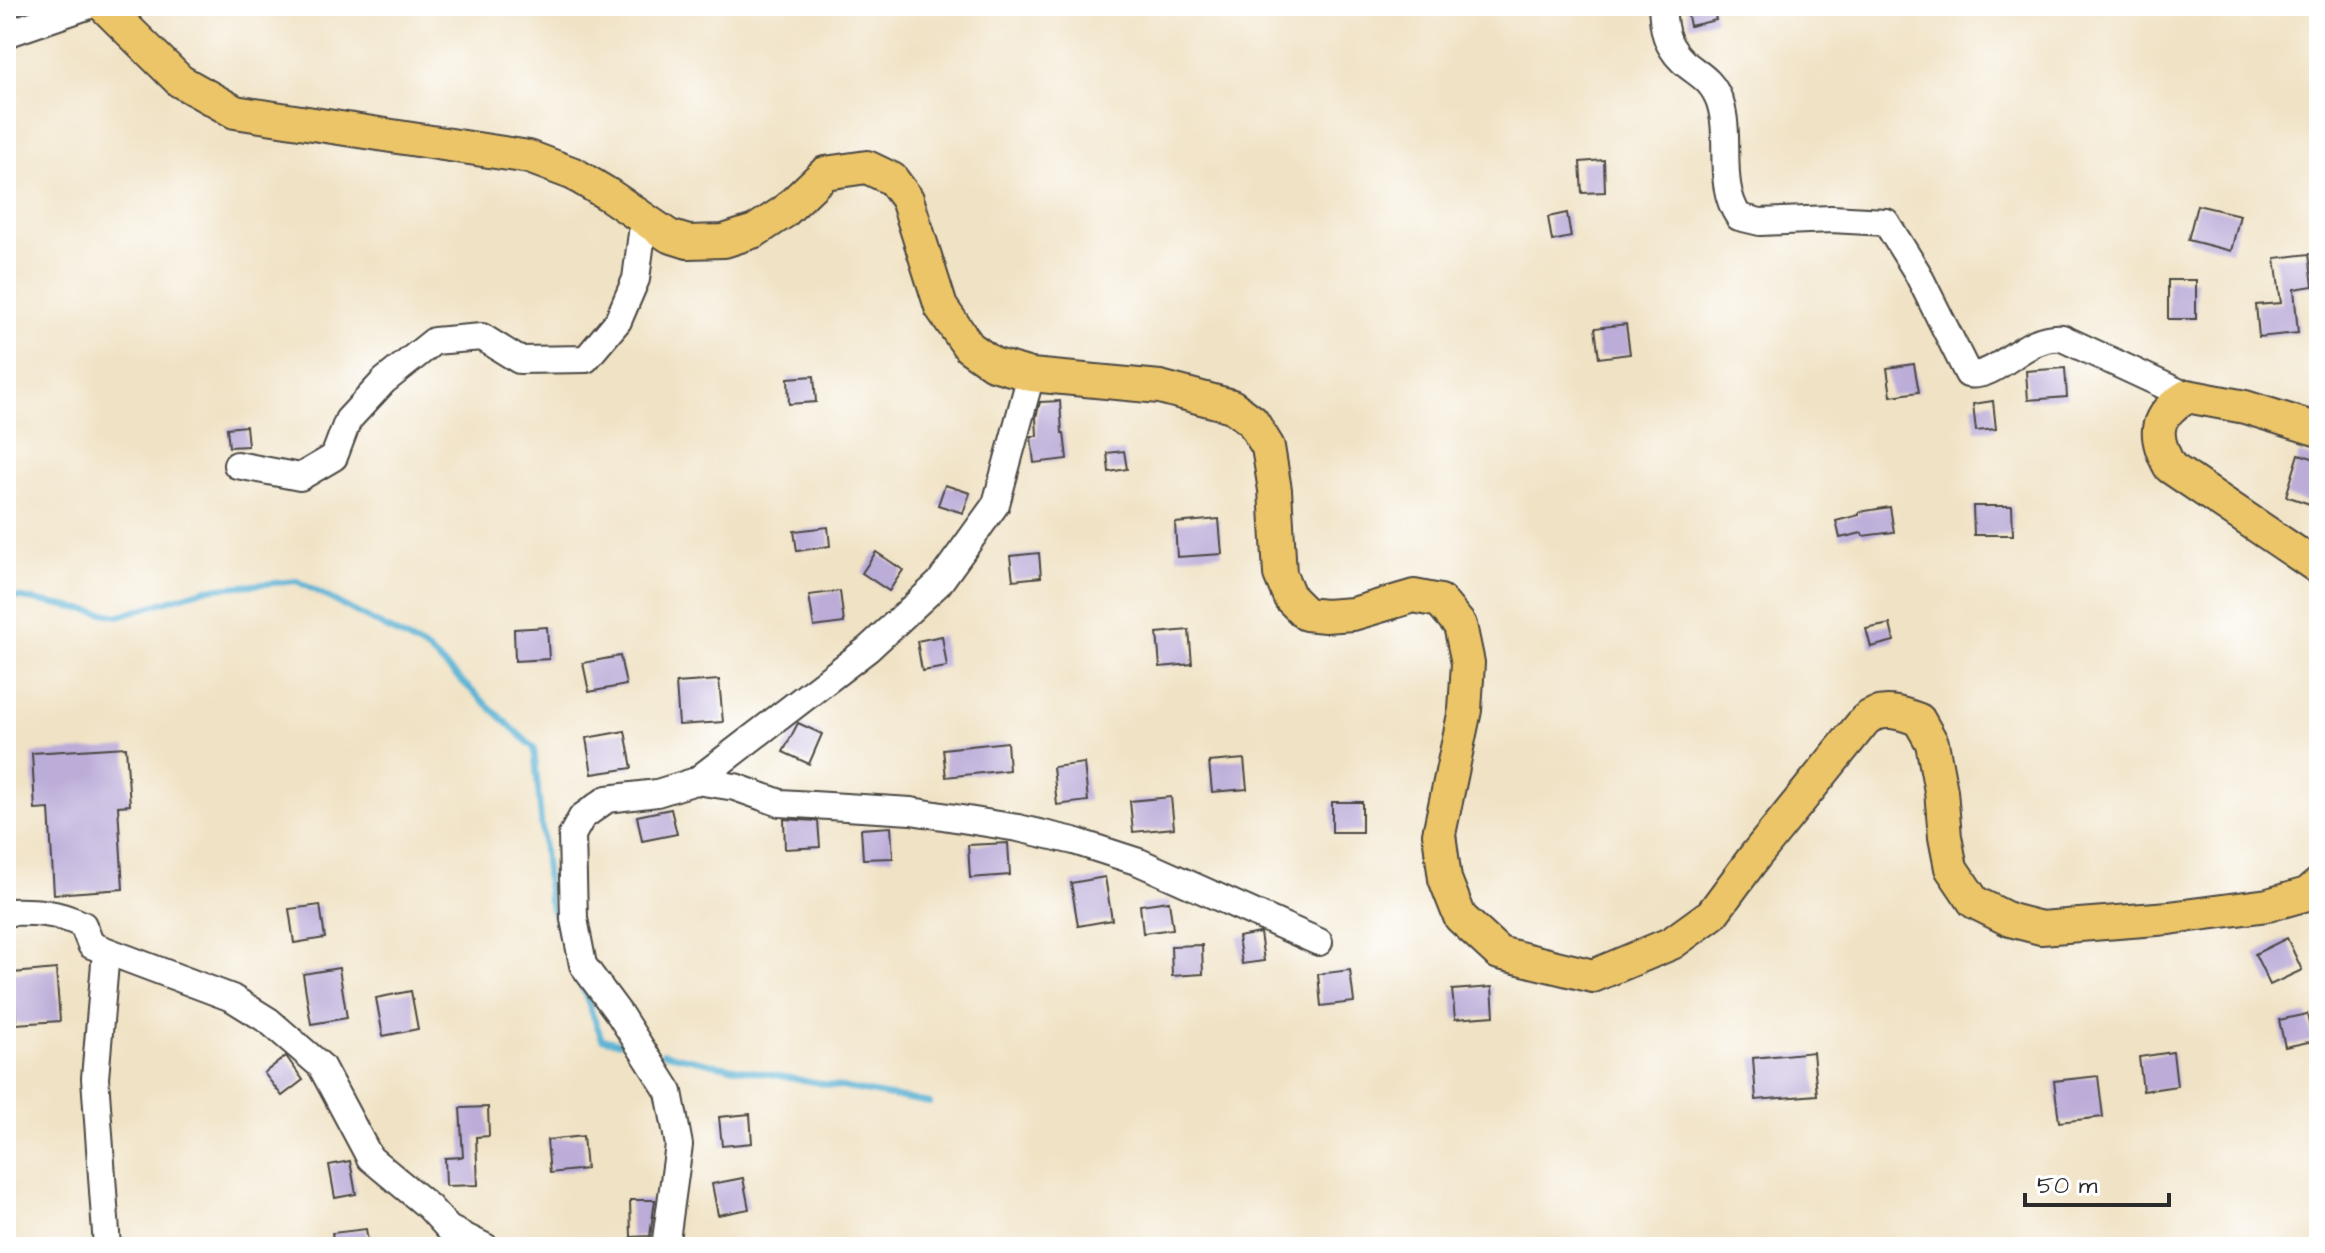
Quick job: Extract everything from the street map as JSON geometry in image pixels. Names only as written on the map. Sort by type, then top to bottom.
[{"type":"main road","points":[[104,6],[180,81],[235,112],[529,157],[574,174],[669,236],[688,242],[724,241],[755,231],[825,173],[867,167],[892,179],[907,199],[941,307],[969,347],[993,364],[1031,375],[1160,387],[1232,406],[1252,421],[1268,447],[1275,490],[1280,574],[1290,598],[1306,614],[1353,614],[1414,596],[1440,601],[1460,625],[1468,663],[1465,710],[1439,834],[1445,879],[1460,917],[1499,953],[1593,976],[1672,943],[1712,914],[1865,720],[1871,715],[1896,711],[1919,720],[1932,743],[1951,868],[1974,902],[2010,920],[2041,928],[2169,918],[2268,905],[2307,894],[2319,884]]},
{"type":"main road","points":[[2319,430],[2245,407],[2187,396],[2170,407],[2158,427],[2158,446],[2170,467],[2319,568]]},
{"type":"street","points":[[6,34],[87,6]]},
{"type":"street","points":[[1662,6],[1671,47],[1686,64],[1713,83],[1721,105],[1726,135],[1727,189],[1731,206],[1739,217],[1760,222],[1831,219],[1886,222],[1917,272],[1968,374],[1973,376],[1986,372],[2029,344],[2049,336],[2062,338],[2187,396]]},
{"type":"street","points":[[237,465],[300,477],[334,457],[348,420],[384,381],[434,341],[482,337],[519,360],[586,359],[618,321],[636,279],[644,218]]},
{"type":"street","points":[[665,1247],[679,1145],[669,1092],[620,1015],[583,965],[574,919],[572,835],[582,817],[607,799],[657,793],[696,781],[868,649],[939,583],[996,504],[1031,375]]},
{"type":"street","points":[[696,781],[735,787],[780,803],[911,811],[1018,828],[1074,841],[1139,862],[1319,942]]},
{"type":"street","points":[[6,912],[61,914],[83,925],[91,945],[232,998],[269,1021],[321,1066],[370,1158],[429,1207],[449,1229],[485,1247]]},
{"type":"street","points":[[106,952],[95,1078],[107,1247]]},
{"type":"building","points":[[1686,6],[1713,6],[1716,20],[1690,26]]},
{"type":"building","points":[[1604,160],[1605,192],[1582,193],[1580,162]]},
{"type":"building","points":[[2197,205],[2240,215],[2231,251],[2188,240]]},
{"type":"building","points":[[1567,213],[1571,237],[1552,241],[1548,217]]},
{"type":"building","points":[[2309,254],[2313,286],[2294,289],[2298,333],[2259,337],[2256,305],[2281,303],[2275,258]]},
{"type":"building","points":[[2168,280],[2196,280],[2196,319],[2168,319]]},
{"type":"building","points":[[1626,324],[1630,354],[1599,358],[1595,328]]},
{"type":"building","points":[[1914,364],[1919,392],[1891,396],[1887,368]]},
{"type":"building","points":[[2065,368],[2067,397],[2028,400],[2026,371]]},
{"type":"building","points":[[814,376],[816,402],[789,404],[788,378]]},
{"type":"building","points":[[1060,401],[1067,459],[1034,463],[1031,436],[1037,436],[1036,417],[1040,402]]},
{"type":"building","points":[[1993,401],[1996,429],[1976,431],[1973,404]]},
{"type":"building","points":[[246,426],[248,446],[229,447],[227,428]]},
{"type":"building","points":[[1124,451],[1127,469],[1109,472],[1107,453]]},
{"type":"building","points":[[2299,454],[2319,460],[2319,507],[2286,496]]},
{"type":"building","points":[[945,485],[970,493],[963,513],[938,505]]},
{"type":"building","points":[[1973,506],[2012,506],[2013,535],[1974,535]]},
{"type":"building","points":[[1890,507],[1894,532],[1863,536],[1862,533],[1840,538],[1836,521],[1859,515],[1859,512]]},
{"type":"building","points":[[1219,519],[1222,554],[1177,557],[1175,523]]},
{"type":"building","points":[[828,527],[830,546],[797,551],[794,531]]},
{"type":"building","points":[[876,552],[903,570],[889,591],[862,573]]},
{"type":"building","points":[[1039,553],[1041,577],[1013,580],[1010,556]]},
{"type":"building","points":[[840,591],[844,623],[814,627],[809,595]]},
{"type":"building","points":[[1890,624],[1894,641],[1871,647],[1866,629]]},
{"type":"building","points":[[547,627],[549,659],[515,661],[514,629]]},
{"type":"building","points":[[1189,630],[1192,664],[1160,667],[1157,633]]},
{"type":"building","points":[[942,636],[947,667],[922,671],[917,641]]},
{"type":"building","points":[[620,656],[626,685],[589,692],[583,663]]},
{"type":"building","points":[[719,680],[723,722],[679,725],[676,683]]},
{"type":"building","points":[[798,723],[822,734],[809,764],[783,752]]},
{"type":"building","points":[[625,731],[632,768],[592,774],[586,738]]},
{"type":"building","points":[[1007,742],[1009,770],[946,777],[943,749]]},
{"type":"building","points":[[126,747],[130,805],[118,806],[123,889],[54,894],[49,809],[35,810],[32,753]]},
{"type":"building","points":[[1244,759],[1247,789],[1212,792],[1209,762]]},
{"type":"building","points":[[1084,763],[1088,801],[1057,805],[1053,767]]},
{"type":"building","points":[[1171,797],[1174,828],[1133,832],[1130,801]]},
{"type":"building","points":[[1332,802],[1362,802],[1362,832],[1332,832]]},
{"type":"building","points":[[671,809],[677,834],[642,841],[637,816]]},
{"type":"building","points":[[784,819],[818,821],[820,847],[785,849]]},
{"type":"building","points":[[891,827],[893,858],[863,859],[861,829]]},
{"type":"building","points":[[1008,843],[1010,875],[970,878],[968,845]]},
{"type":"building","points":[[1105,877],[1112,920],[1078,926],[1071,883]]},
{"type":"building","points":[[1169,901],[1173,929],[1143,933],[1140,905]]},
{"type":"building","points":[[320,905],[325,938],[294,943],[289,909]]},
{"type":"building","points":[[1260,933],[1264,961],[1242,964],[1238,937]]},
{"type":"building","points":[[2287,938],[2302,970],[2270,985],[2255,954]]},
{"type":"building","points":[[1202,945],[1203,974],[1172,976],[1171,946]]},
{"type":"building","points":[[339,968],[347,1018],[311,1024],[303,974]]},
{"type":"building","points":[[56,969],[60,1021],[16,1024],[13,973]]},
{"type":"building","points":[[1350,970],[1354,1002],[1321,1006],[1318,974]]},
{"type":"building","points":[[1492,987],[1494,1016],[1455,1019],[1452,990]]},
{"type":"building","points":[[411,991],[418,1029],[383,1036],[376,998]]},
{"type":"building","points":[[2307,1014],[2313,1041],[2285,1047],[2279,1020]]},
{"type":"building","points":[[1813,1052],[1817,1095],[1756,1100],[1753,1058]]},
{"type":"building","points":[[2173,1052],[2177,1086],[2143,1091],[2139,1057]]},
{"type":"building","points":[[286,1056],[303,1080],[282,1096],[264,1073]]},
{"type":"building","points":[[2098,1076],[2103,1117],[2059,1122],[2054,1081]]},
{"type":"building","points":[[488,1107],[489,1136],[476,1137],[478,1185],[446,1186],[445,1158],[463,1157],[460,1108]]},
{"type":"building","points":[[750,1114],[752,1143],[722,1146],[719,1117]]},
{"type":"building","points":[[583,1136],[586,1169],[550,1173],[547,1140]]},
{"type":"building","points":[[350,1161],[356,1194],[335,1198],[329,1165]]},
{"type":"building","points":[[743,1178],[749,1209],[718,1215],[712,1184]]},
{"type":"building","points":[[630,1200],[655,1200],[650,1236],[631,1237]]},
{"type":"building","points":[[366,1229],[369,1247],[334,1247],[332,1233]]},
{"type":"waterway","points":[[6,595],[119,616],[206,589],[297,581],[428,650],[534,748],[549,901],[568,951]]},
{"type":"waterway","points":[[578,976],[602,1039],[619,1043]]},
{"type":"waterway","points":[[663,1053],[930,1103]]}]
